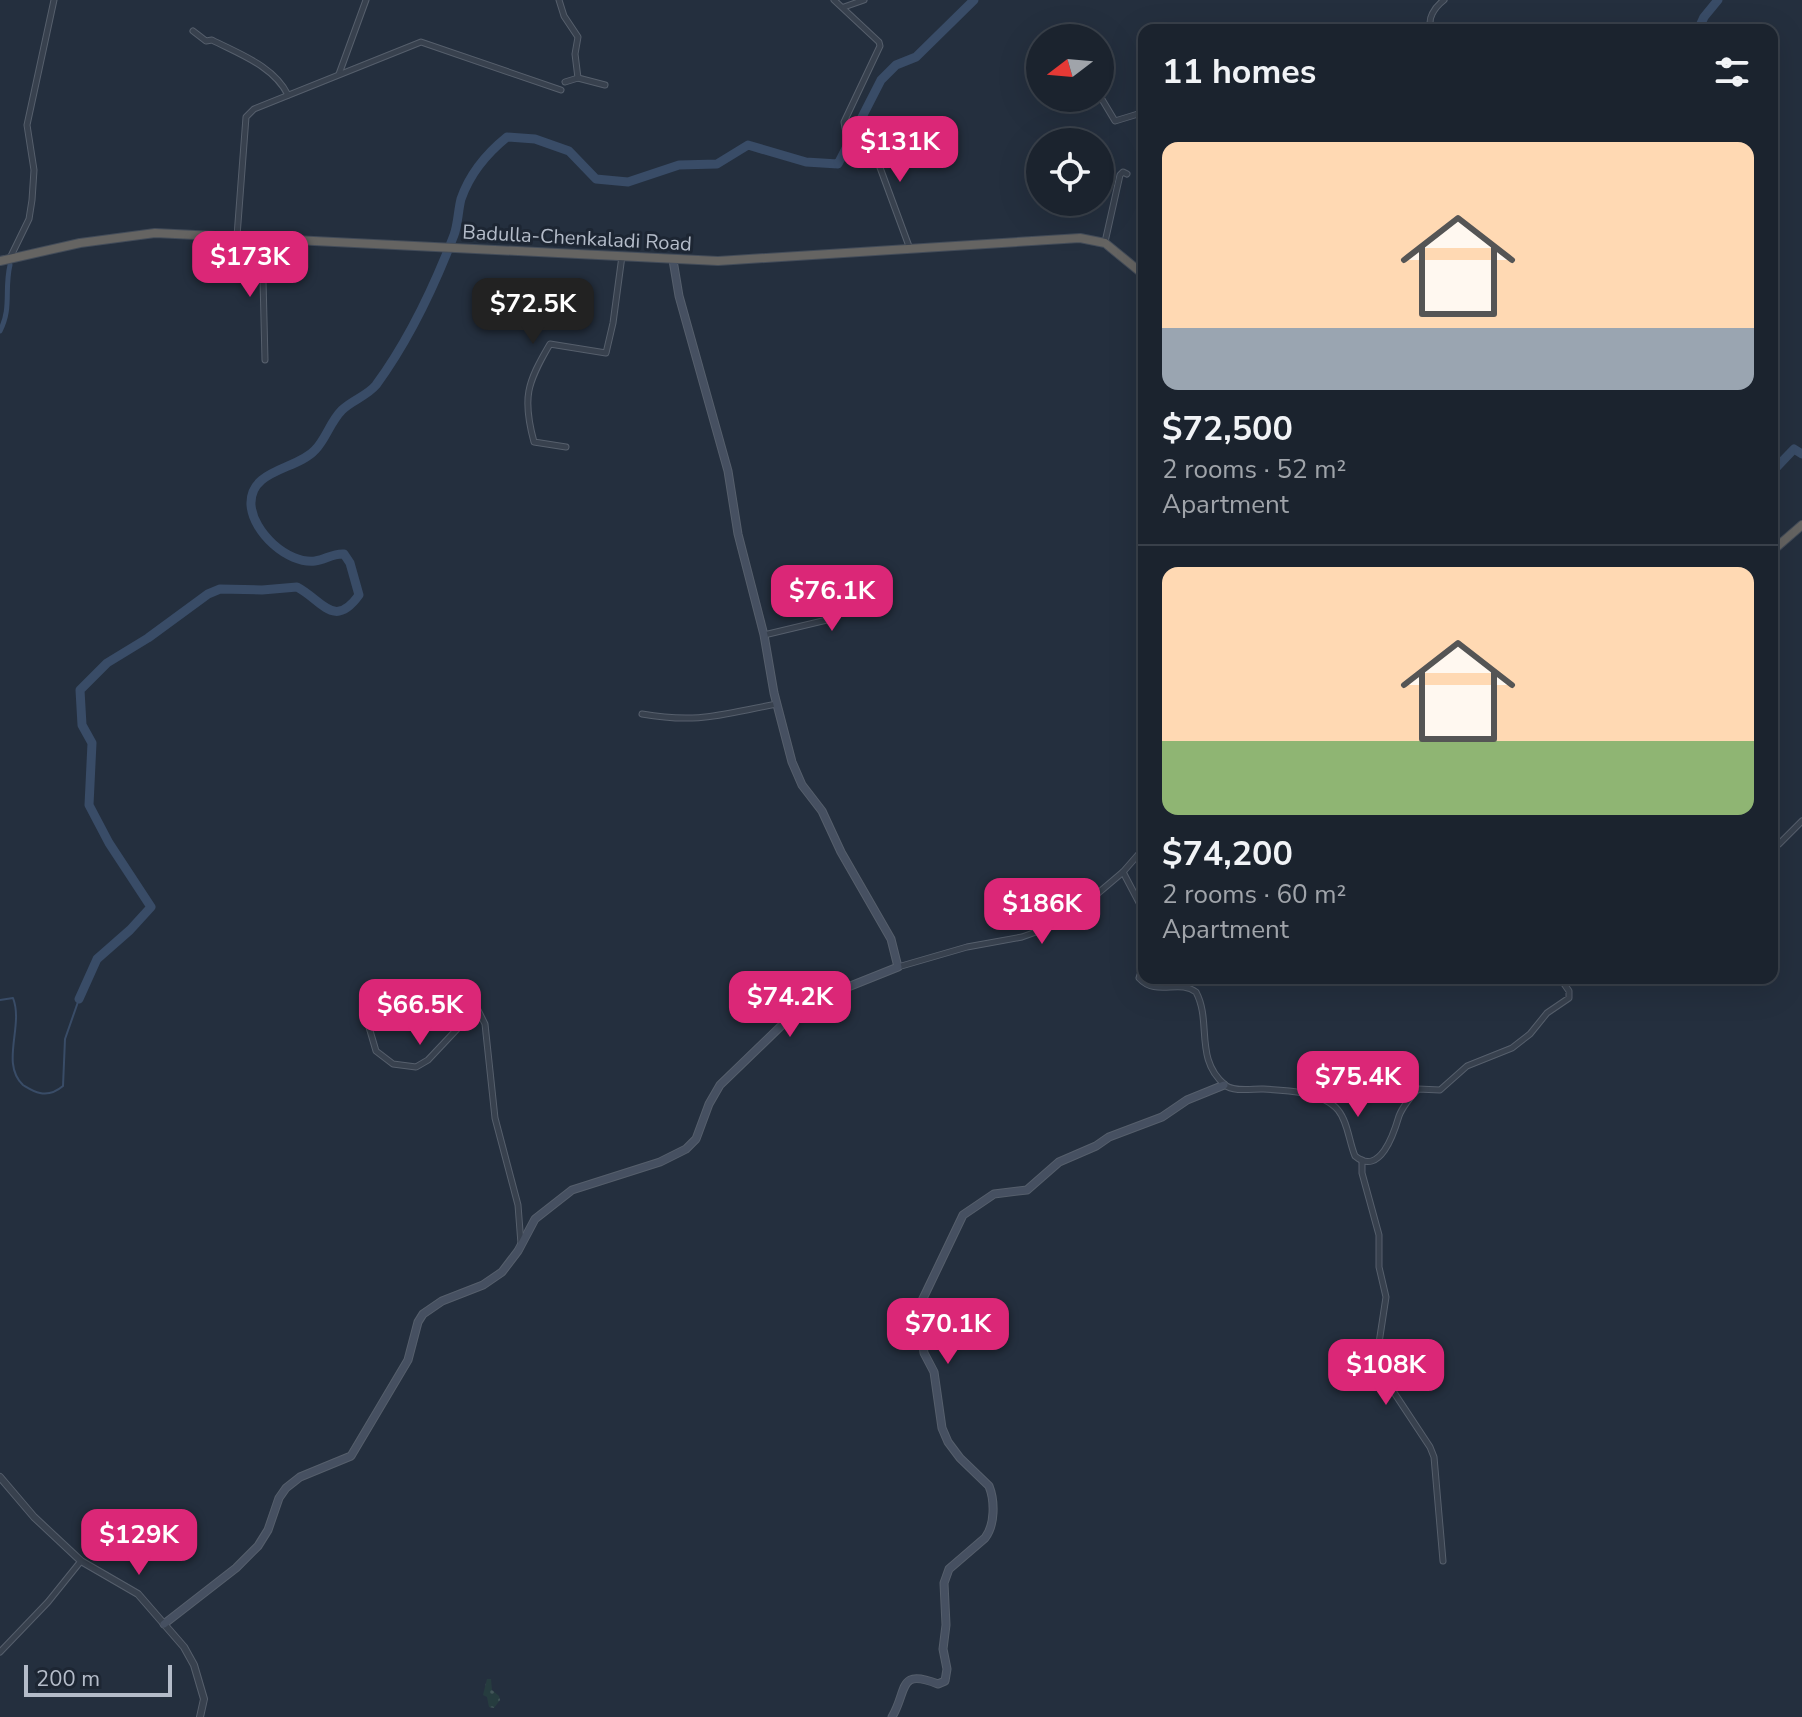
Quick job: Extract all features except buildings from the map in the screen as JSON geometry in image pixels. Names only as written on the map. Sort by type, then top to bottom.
[{"type":"highway","name":"Badulla-Chenkaladi Road","points":[[0,261],[80,243],[155,233],[718,261],[1080,238],[1105,243]]},
{"type":"highway","points":[[1105,243],[1138,270]]},
{"type":"highway","points":[[1778,546],[1802,525]]},
{"type":"main road","points":[[164,1624],[236,1568],[258,1546],[286,1488],[300,1477],[351,1456],[408,1360],[423,1314],[442,1301],[483,1285],[502,1272],[535,1219],[572,1190],[660,1162],[686,1149],[696,1139],[720,1085],[780,1027],[813,1001],[898,967],[891,939],[841,852],[822,811],[802,785],[792,762],[738,534],[728,471],[686,325],[673,260]]},
{"type":"main road","points":[[892,1717],[899,1706],[904,1684],[911,1679],[920,1677],[938,1684],[945,1681],[944,1583],[949,1569],[990,1532],[992,1518],[989,1486],[960,1458],[942,1428],[934,1372],[924,1353],[918,1309],[963,1215],[994,1194],[1027,1190],[1059,1162],[1109,1137],[1162,1117],[1187,1100],[1224,1085]]},
{"type":"street","points":[[10,258],[29,219],[34,170],[27,125],[54,0]]},
{"type":"street","points":[[339,74],[366,0]]},
{"type":"street","points":[[559,0],[564,16],[578,37],[575,54],[578,78]]},
{"type":"street","points":[[834,0],[875,37],[880,46],[844,122],[846,133],[875,154],[910,249]]},
{"type":"street","points":[[843,8],[864,0]]},
{"type":"street","points":[[1431,24],[1436,7],[1444,0]]},
{"type":"street","points":[[193,31],[206,41],[212,40],[260,65],[284,87],[288,95]]},
{"type":"street","points":[[237,237],[246,117],[254,109],[421,42],[561,90]]},
{"type":"street","points":[[565,82],[578,78],[605,85]]},
{"type":"street","points":[[1110,112],[1115,121],[1138,114]]},
{"type":"street","points":[[1105,243],[1120,175],[1123,172],[1127,174]]},
{"type":"street","points":[[262,238],[265,360]]},
{"type":"street","points":[[566,447],[534,442],[526,403],[529,386],[550,344],[606,353],[622,256]]},
{"type":"street","points":[[764,635],[831,619],[835,612],[839,572]]},
{"type":"street","points":[[642,714],[676,719],[711,718],[777,704]]},
{"type":"street","points":[[1779,844],[1802,821]]},
{"type":"street","points":[[898,967],[967,947],[1022,937],[1064,922],[1123,872],[1138,855]]},
{"type":"street","points":[[1123,872],[1138,901]]},
{"type":"street","points":[[1145,984],[1164,989],[1183,987],[1196,992],[1202,1012],[1204,1048],[1224,1085],[1238,1089],[1306,1094],[1330,1103],[1342,1116],[1355,1156],[1367,1162],[1383,1154],[1395,1133],[1400,1114],[1418,1089],[1440,1090],[1467,1066],[1512,1048],[1530,1034],[1547,1013],[1569,998],[1564,984]]},
{"type":"street","points":[[466,986],[485,1024],[495,1118],[518,1205],[521,1245]]},
{"type":"street","points":[[366,1017],[376,1051],[393,1064],[416,1067],[428,1060],[476,1009]]},
{"type":"street","points":[[1362,1160],[1362,1173],[1379,1235],[1379,1267],[1386,1297],[1381,1353],[1393,1391],[1434,1457],[1443,1561]]},
{"type":"street","points":[[0,1477],[34,1517],[81,1561],[138,1594],[184,1647],[194,1665],[204,1699],[200,1717]]},
{"type":"street","points":[[0,1652],[48,1602],[81,1561]]},
{"type":"green space","points":[[487,1679],[491,1679],[492,1690],[500,1700],[494,1708],[489,1707],[487,1697],[483,1695]]},
{"type":"waterway","points":[[79,999],[97,959],[151,907],[109,843],[89,805],[92,743],[82,725],[80,690],[107,663],[220,589],[297,587],[335,611],[350,605],[359,595],[350,563],[344,554],[304,561],[273,544],[253,515],[252,493],[266,477],[315,450],[342,410],[372,389],[388,368],[429,293],[454,235],[461,199],[474,172],[486,157],[507,137],[535,139],[569,151],[596,179],[628,182],[679,165],[717,164],[748,145],[806,162],[838,164],[881,80],[896,65],[916,57],[974,0]]},
{"type":"waterway","points":[[1701,24],[1718,0]]},
{"type":"waterway","points":[[0,331],[6,314],[10,265]]},
{"type":"waterway","points":[[1778,466],[1794,449],[1802,454]]},
{"type":"waterway","points":[[0,1000],[13,998],[16,1009],[13,1055],[16,1076],[29,1089],[47,1093],[63,1086],[65,1039],[79,999]]}]
